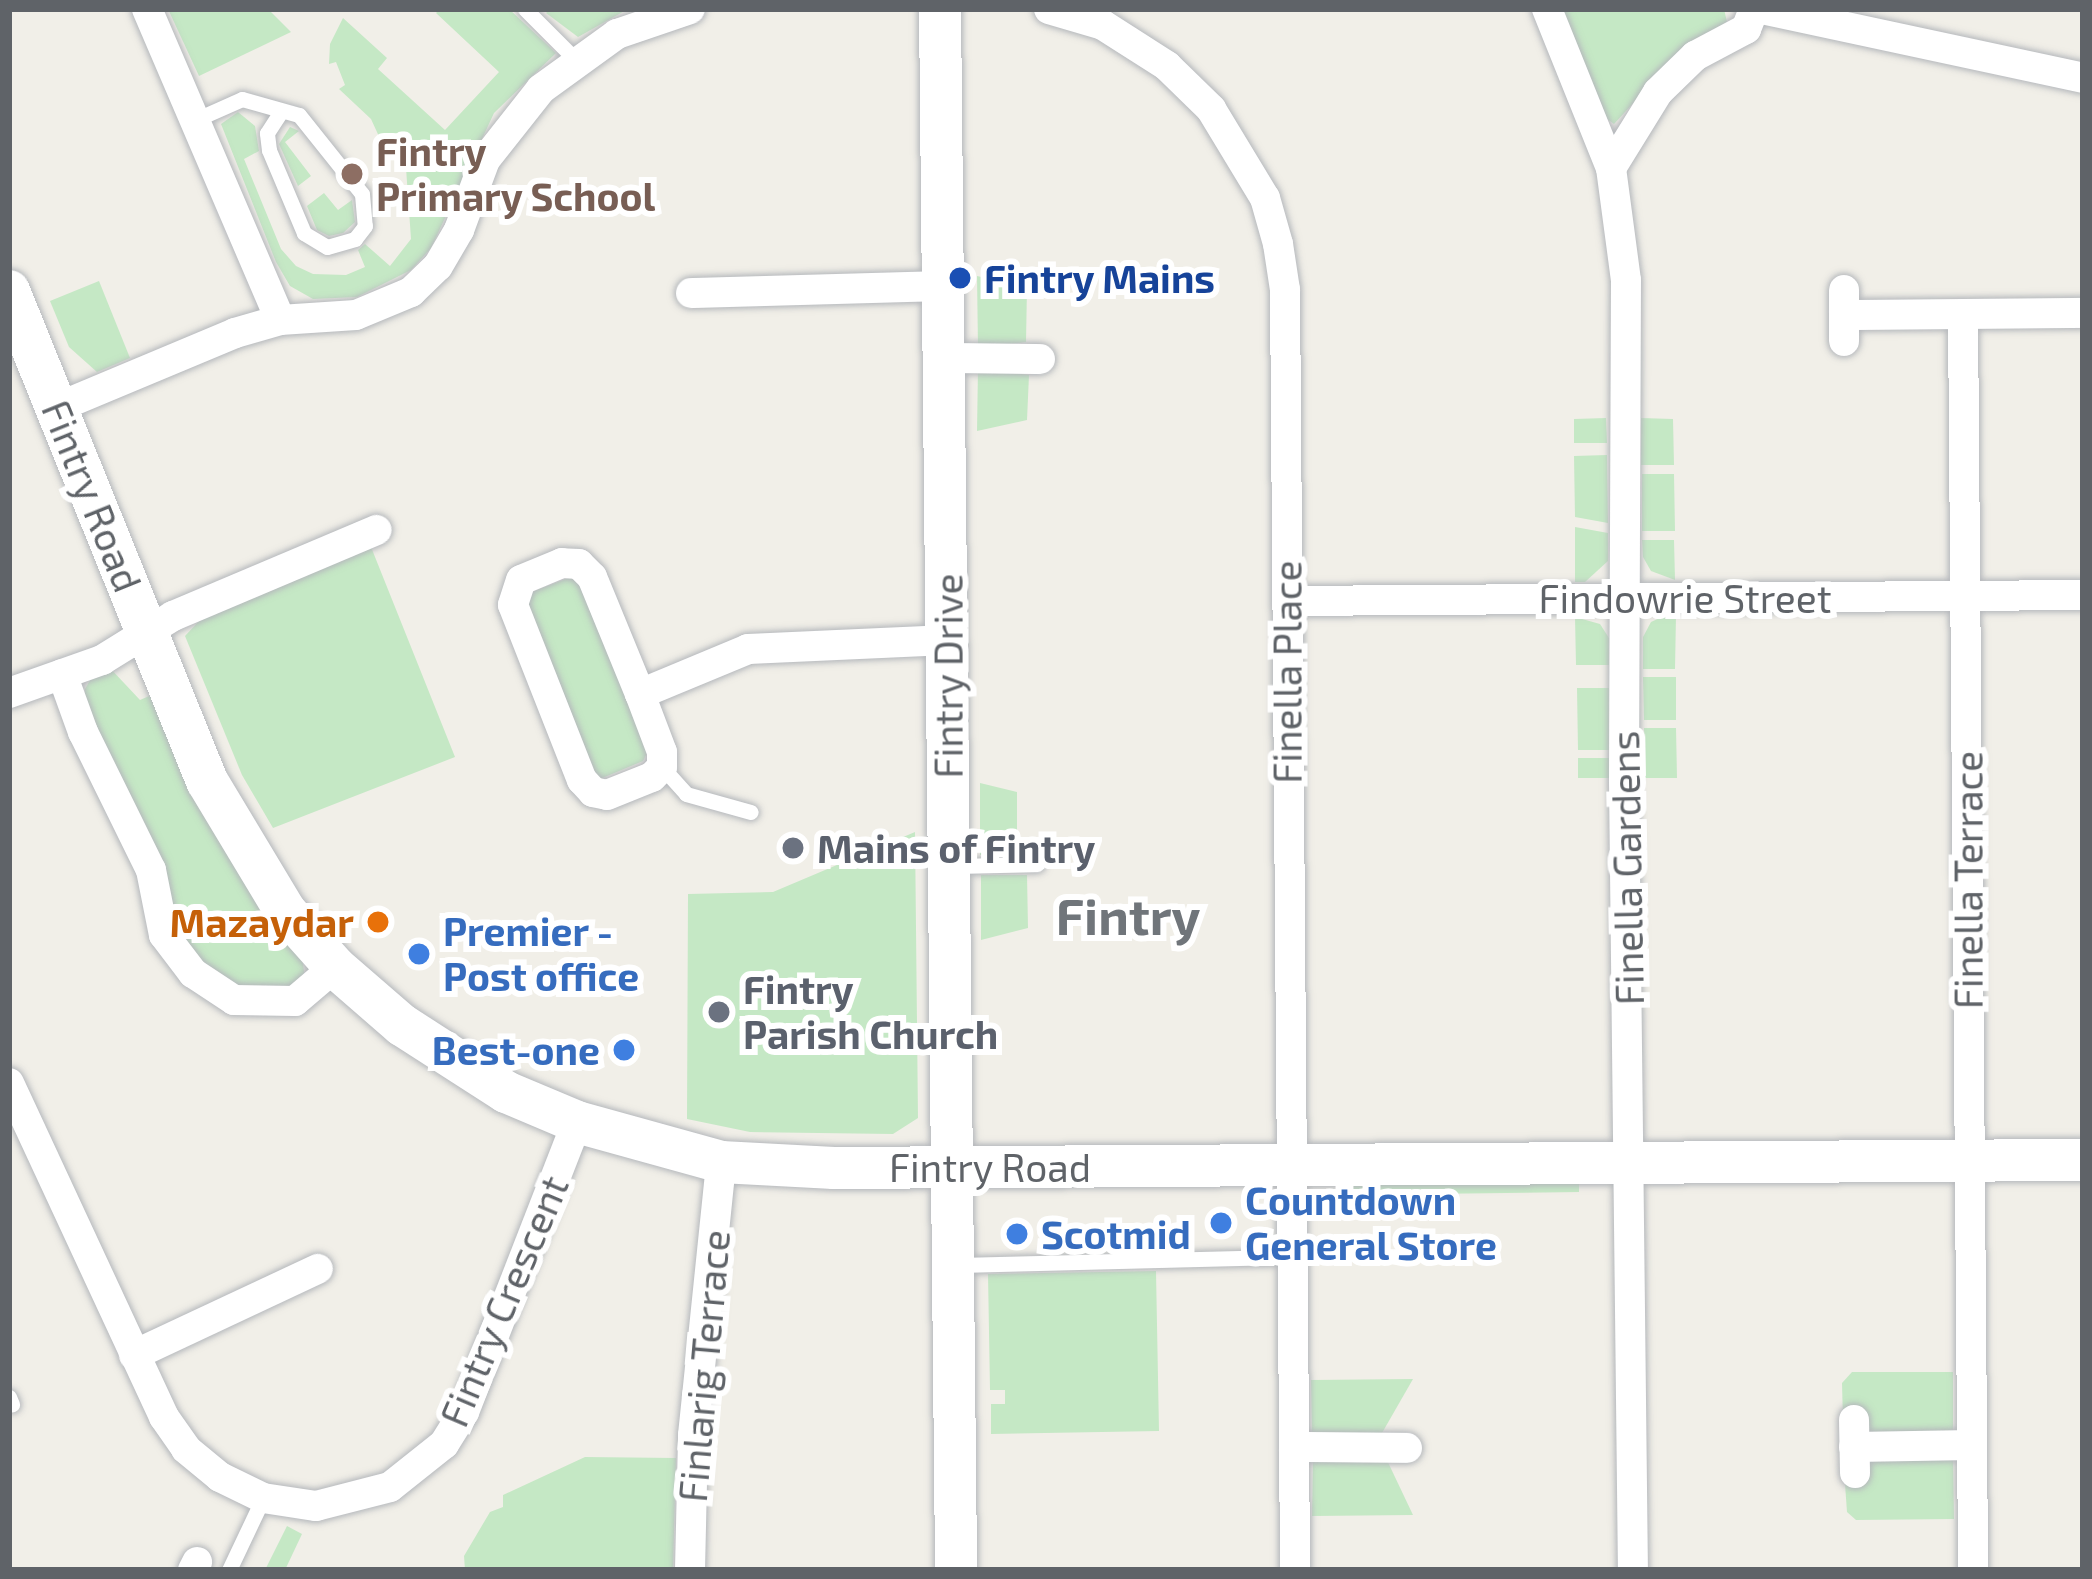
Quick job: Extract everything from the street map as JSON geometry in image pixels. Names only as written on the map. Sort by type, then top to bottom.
[{"type":"street","points":[[147,9],[280,320]]},
{"type":"street","points":[[56,408],[235,333],[280,320],[356,315],[411,292],[438,266],[485,160],[509,123],[576,60],[617,34],[690,9]]},
{"type":"street","name":"Fintry Drive","points":[[940,9],[956,1570]]},
{"type":"street","name":"Finella Place","points":[[1049,9],[1103,25],[1167,66],[1211,109],[1265,198],[1285,290],[1295,1570]]},
{"type":"street","name":"Finella Gardens","points":[[1547,9],[1611,168],[1626,280],[1633,1570]]},
{"type":"street","points":[[1611,168],[1658,92],[1695,56],[1746,28],[1758,9],[2083,78]]},
{"type":"street","points":[[691,292],[946,286]]},
{"type":"street","points":[[2083,288],[2083,333]]},
{"type":"street","name":"Fintry Road","points":[[9,291],[207,781],[285,910],[335,967],[439,1051],[506,1092],[577,1122],[721,1162],[1291,1166],[2083,1160]]},
{"type":"street","name":"Finella Terrace","points":[[1963,314],[1973,1570]]},
{"type":"street","points":[[1844,316],[2083,314]]},
{"type":"street","points":[[946,358],[1040,358]]},
{"type":"street","name":"Fintry Road","points":[[148,634],[173,616],[377,530]]},
{"type":"street","points":[[562,562],[579,564],[592,577],[640,694],[662,752],[662,767],[652,777],[608,795],[593,792],[582,780],[513,605],[521,580],[562,562]]},
{"type":"street","name":"Findowrie Street","points":[[1287,601],[2083,596]]},
{"type":"street","points":[[9,693],[148,634]]},
{"type":"street","points":[[640,694],[748,650],[948,640]]},
{"type":"street","points":[[62,674],[83,732],[151,870],[164,934],[194,973],[234,1000],[295,1000],[335,967]]},
{"type":"street","name":"Fintry Crescent","points":[[9,1084],[134,1354],[186,1449],[220,1477],[263,1498],[316,1506],[357,1498],[420,1468],[444,1444],[464,1412],[577,1122]]},
{"type":"street","name":"Finlarig Terrace","points":[[690,1570],[693,1435],[721,1162]]},
{"type":"street","points":[[134,1354],[318,1269]]},
{"type":"street","points":[[1854,1447],[1972,1445]]},
{"type":"street","points":[[1294,1447],[1407,1448]]},
{"type":"lane","points":[[525,9],[576,60]]},
{"type":"lane","points":[[197,119],[242,99],[263,101],[280,113],[299,116],[362,194],[365,226],[355,238],[327,247],[304,233],[269,150],[267,133],[280,113]]},
{"type":"lane","points":[[662,767],[686,794],[751,812]]},
{"type":"lane","points":[[949,866],[1036,864]]},
{"type":"lane","points":[[953,1265],[1292,1257]]},
{"type":"lane","points":[[229,1570],[263,1498]]},
{"type":"green space","points":[[168,9],[268,9],[291,32],[199,76]]},
{"type":"green space","points":[[440,9],[509,9],[556,53],[494,113],[431,248],[411,270],[357,297],[313,299],[290,286],[276,262],[221,124],[238,112],[255,126],[259,151],[244,159],[281,249],[296,266],[313,274],[346,275],[365,267],[358,250],[365,244],[390,266],[411,239],[406,168],[382,143],[371,119],[339,89],[345,85],[336,62],[329,64],[330,44],[343,18],[387,58],[378,69],[445,130],[499,72],[436,13]]},
{"type":"green space","points":[[550,9],[628,9],[578,37],[546,13]]},
{"type":"green space","points":[[1559,9],[1724,9],[1727,22],[1683,49],[1614,124],[1606,118]]},
{"type":"green space","points":[[290,127],[299,131],[285,142],[311,176],[298,186],[279,144]]},
{"type":"green space","points":[[324,193],[338,210],[352,200],[355,222],[343,233],[329,236],[317,230],[307,206]]},
{"type":"green space","points":[[977,276],[1027,287],[1026,342],[978,348]]},
{"type":"green space","points":[[99,281],[130,358],[97,372],[69,347],[50,301]]},
{"type":"green space","points":[[978,368],[1029,375],[1027,420],[977,431]]},
{"type":"green space","points":[[1606,418],[1607,443],[1574,443],[1574,419]]},
{"type":"green space","points":[[1641,418],[1673,419],[1674,465],[1641,465]]},
{"type":"green space","points":[[1607,455],[1608,523],[1575,517],[1574,456]]},
{"type":"green space","points":[[1642,474],[1674,474],[1675,531],[1642,531]]},
{"type":"green space","points":[[1575,527],[1608,533],[1608,561],[1585,582],[1575,582]]},
{"type":"green space","points":[[1642,540],[1674,540],[1675,580],[1651,571],[1643,557]]},
{"type":"green space","points":[[371,547],[455,757],[273,828],[242,775],[185,636],[200,620]]},
{"type":"green space","points":[[571,577],[584,582],[650,747],[643,761],[600,779],[590,773],[523,604],[529,593]]},
{"type":"green space","points":[[1676,615],[1675,669],[1643,669],[1643,637],[1651,622]]},
{"type":"green space","points":[[1575,617],[1600,624],[1609,638],[1609,665],[1576,665]]},
{"type":"green space","points":[[109,667],[140,700],[156,693],[301,950],[305,978],[288,993],[237,991],[199,968],[172,929],[85,707],[85,689],[93,675]]},
{"type":"green space","points":[[1643,677],[1676,677],[1676,720],[1644,720]]},
{"type":"green space","points":[[1577,688],[1609,688],[1609,750],[1578,750]]},
{"type":"green space","points":[[1644,728],[1676,728],[1677,778],[1645,778]]},
{"type":"green space","points":[[1578,758],[1610,758],[1610,778],[1578,778]]},
{"type":"green space","points":[[980,783],[1017,792],[1017,853],[980,855]]},
{"type":"green space","points":[[915,832],[918,1118],[893,1134],[750,1132],[687,1119],[688,894],[773,892]]},
{"type":"green space","points":[[981,875],[1027,875],[1028,928],[981,940]]},
{"type":"green space","points":[[1579,1177],[1579,1192],[1344,1195],[1346,1178]]},
{"type":"green space","points":[[1156,1271],[1159,1431],[991,1434],[991,1404],[1005,1404],[1005,1390],[990,1390],[988,1274]]},
{"type":"green space","points":[[1852,1372],[1953,1372],[1953,1438],[1882,1440],[1843,1421],[1842,1383]]},
{"type":"green space","points":[[1413,1379],[1382,1433],[1312,1434],[1311,1380]]},
{"type":"green space","points":[[1953,1452],[1954,1519],[1856,1520],[1847,1512],[1845,1484],[1866,1483],[1866,1461]]},
{"type":"green space","points":[[1385,1456],[1413,1515],[1312,1516],[1313,1457]]},
{"type":"green space","points":[[585,1457],[676,1458],[673,1570],[465,1570],[464,1556],[490,1512],[503,1507],[503,1495]]},
{"type":"green space","points":[[287,1526],[302,1534],[285,1570],[265,1570]]},
{"type":"place","name":"Fintry Primary School","points":[[352,174]]},
{"type":"place","name":"Fintry Mains","points":[[960,278]]},
{"type":"place","name":"Mains of Fintry","points":[[793,848]]},
{"type":"place","name":"Mazaydar","points":[[378,922]]},
{"type":"place","name":"Premier - Post office","points":[[419,954]]},
{"type":"place","name":"Fintry Parish Church","points":[[719,1012]]},
{"type":"place","name":"Best-one","points":[[624,1050]]},
{"type":"place","name":"Countdown General Store","points":[[1221,1223]]},
{"type":"place","name":"Scotmid","points":[[1017,1234]]},
{"type":"district","name":"Fintry","points":[[1128,915]]}]
